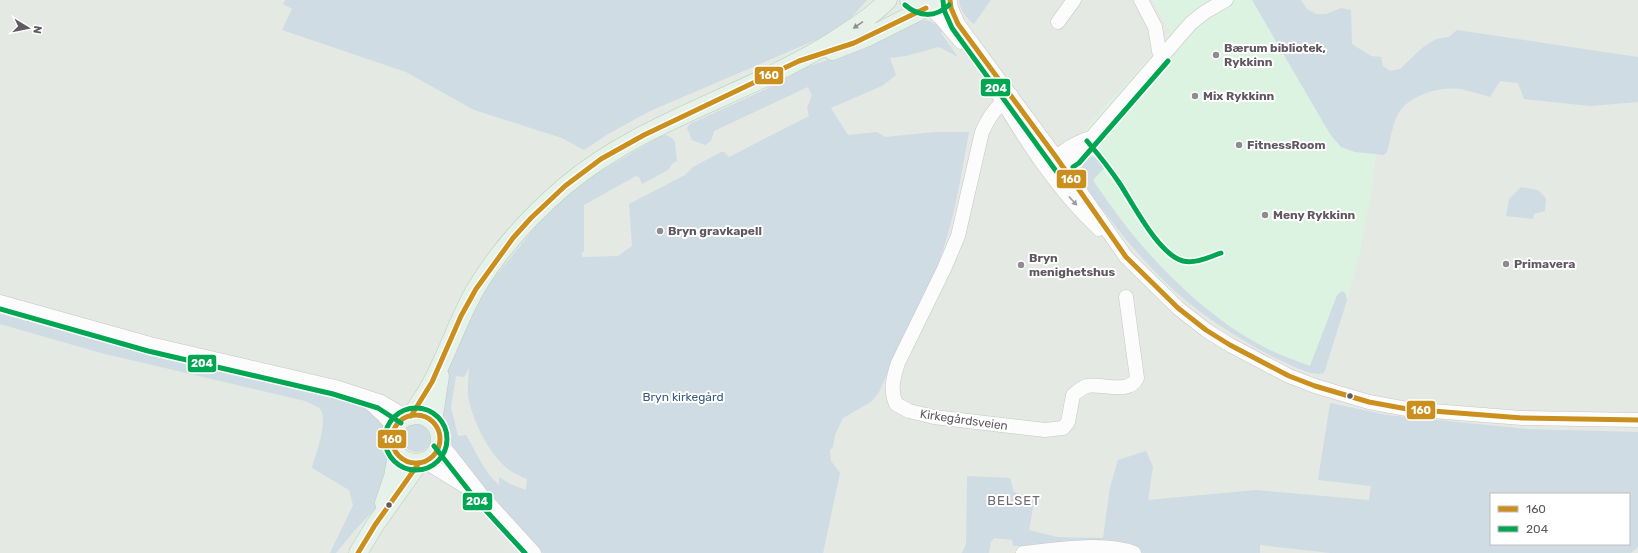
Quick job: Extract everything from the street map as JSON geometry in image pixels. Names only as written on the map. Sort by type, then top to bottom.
[{"type":"main road","points":[[421,462],[408,462],[397,454],[392,440],[404,420],[432,382],[476,289],[513,238],[531,218],[565,186],[622,146],[800,61],[867,19],[888,0]]},
{"type":"main road","points":[[909,0],[917,6],[933,5]]},
{"type":"main road","points":[[800,61],[854,43],[933,5]]},
{"type":"main road","points":[[433,422],[444,355]]},
{"type":"main road","points":[[358,553],[375,525],[421,462],[435,454],[440,442],[438,430],[433,422],[425,416],[404,420]]},
{"type":"main road","points":[[375,525],[389,492],[397,454]]},
{"type":"street","points":[[950,0],[951,8],[958,24],[1006,99],[1029,144],[1055,165],[1066,194],[1153,284],[1178,308],[1206,330],[1256,360],[1289,376],[1315,386],[1368,402],[1407,409],[1445,413],[1522,418],[1638,420]]},
{"type":"street","points":[[1058,22],[1074,0]]},
{"type":"street","points":[[1141,0],[1156,27],[1159,51],[1163,56]]},
{"type":"street","points":[[1055,165],[1074,158],[1190,23],[1226,0]]},
{"type":"street","points":[[933,5],[940,17],[960,41],[993,86],[1006,99]]},
{"type":"street","name":"Kirkegårdsveien","points":[[1006,99],[989,117],[982,132],[958,236],[944,269],[898,363],[892,384],[896,404],[909,411],[934,417],[1044,430],[1063,428],[1068,422],[1073,395],[1081,389],[1087,386],[1126,388],[1132,386],[1136,382],[1137,378],[1126,297]]},
{"type":"street","points":[[0,302],[150,344],[335,387],[381,402],[395,410],[404,420]]},
{"type":"street","points":[[440,442],[483,497],[534,553]]},
{"type":"street","points":[[421,462],[483,497]]},
{"type":"street","points":[[1023,553],[1082,548],[1120,548],[1134,553]]},
{"type":"shaded area","points":[[1152,0],[1252,0],[1330,134],[1341,147],[1355,152],[1376,154],[1370,200],[1358,261],[1347,300],[1345,293],[1337,295],[1310,366],[1269,350],[1246,337],[1222,321],[1195,299],[1143,248],[1093,180],[1109,163],[1102,157],[1084,130],[1170,32]]},
{"type":"green space","points":[[285,0],[867,0],[852,17],[818,39],[650,111],[608,134],[584,150],[562,138],[474,110],[406,72],[282,30],[292,9],[283,4]]},
{"type":"green space","points":[[959,0],[991,0],[974,24],[964,14]]},
{"type":"green space","points":[[1252,0],[1301,0],[1307,9],[1316,14],[1326,14],[1341,8],[1351,10],[1352,44],[1371,56],[1381,57],[1383,66],[1390,71],[1400,69],[1422,48],[1436,39],[1449,37],[1457,30],[1638,57],[1638,102],[1590,106],[1524,99],[1518,83],[1500,81],[1490,97],[1460,89],[1443,89],[1415,98],[1401,109],[1395,120],[1387,152],[1384,155],[1355,152],[1341,147],[1330,134]]},
{"type":"green space","name":"Bryn kirkegård","points":[[927,20],[938,25],[944,30],[941,33],[958,57],[939,47],[906,56],[890,58],[896,75],[882,86],[831,108],[848,135],[877,132],[885,137],[935,132],[969,132],[951,223],[933,276],[879,392],[871,402],[843,418],[835,435],[833,447],[830,450],[831,461],[840,473],[823,553],[543,553],[484,488],[449,445],[447,427],[442,417],[444,385],[447,371],[468,319],[489,284],[537,225],[568,195],[592,176],[661,136],[669,136],[675,142],[677,161],[673,163],[668,170],[642,184],[639,177],[636,176],[584,205],[584,252],[582,252],[582,257],[618,256],[632,246],[629,204],[685,175],[693,167],[721,152],[724,152],[729,157],[809,116],[807,108],[812,95],[808,87],[714,131],[711,141],[705,145],[692,140],[687,128],[690,124],[766,89],[807,67],[845,54],[915,22]],"holes":[[[469,368],[468,396],[477,426],[488,446],[501,463],[508,469],[527,479],[526,490],[510,484],[499,477],[499,485],[484,468],[466,435],[458,436],[451,407],[456,376],[464,377]]]},
{"type":"green space","points":[[1089,157],[1099,160],[1102,157],[1109,163],[1093,180],[1128,229],[1148,253],[1170,276],[1217,317],[1268,349],[1310,366],[1337,295],[1342,291],[1345,293],[1347,300],[1324,373],[1315,374],[1304,371],[1262,351],[1208,317],[1173,289],[1138,253],[1091,194],[1082,175],[1084,162]]},
{"type":"green space","points":[[1521,187],[1538,190],[1546,198],[1545,211],[1534,214],[1533,219],[1506,216],[1509,199]]},
{"type":"green space","points":[[0,308],[345,395],[368,406],[384,424],[383,441],[391,460],[383,493],[376,508],[336,553],[330,553],[353,505],[349,490],[312,468],[321,437],[323,420],[322,413],[316,406],[305,401],[101,353],[0,324]]},
{"type":"green space","points":[[1330,403],[1387,415],[1529,429],[1638,432],[1638,547],[1631,553],[1330,553],[1260,545],[1260,553],[1143,553],[1131,548],[1013,546],[1012,540],[994,538],[991,542],[989,553],[962,553],[966,544],[967,476],[1010,478],[1014,492],[1035,498],[1029,530],[1057,537],[1103,538],[1110,487],[1118,460],[1146,451],[1153,467],[1148,500],[1255,490],[1369,500],[1371,486],[1318,480]]},
{"type":"green space","points":[[417,424],[427,428],[431,438],[427,448],[417,452],[407,448],[403,438],[407,428]]},
{"type":"transit line","name":"160","points":[[950,0],[951,8],[958,24],[1056,157],[1126,257],[1178,308],[1206,330],[1230,345],[1289,376],[1315,386],[1369,402],[1407,409],[1522,418],[1638,420]]},
{"type":"transit line","name":"204","points":[[943,1],[944,10],[952,28],[1056,171]]},
{"type":"transit line","name":"204","points":[[905,5],[921,14],[933,14],[949,5]]},
{"type":"transit line","name":"160","points":[[411,416],[432,382],[461,316],[476,289],[513,238],[531,218],[565,186],[601,159],[644,135],[799,61],[854,43],[926,8]]},
{"type":"transit line","name":"204","points":[[1073,167],[1079,163],[1168,61]]},
{"type":"transit line","name":"204","points":[[1087,141],[1120,184],[1147,228],[1174,257],[1183,261],[1193,262],[1221,253]]},
{"type":"transit line","name":"204","points":[[0,309],[148,351],[333,394],[378,408],[401,423]]},
{"type":"transit line","name":"204","points":[[416,408],[433,413],[438,417],[442,422],[447,439],[442,456],[438,461],[433,465],[416,470],[399,465],[394,461],[390,456],[385,439],[390,422],[394,417],[399,413],[416,408]]},
{"type":"transit line","name":"160","points":[[416,415],[425,417],[433,422],[438,430],[440,439],[438,448],[433,456],[425,461],[416,463],[407,461],[399,456],[394,448],[392,439],[394,430],[399,422],[407,417],[416,415]]},
{"type":"transit line","name":"204","points":[[434,446],[477,501],[525,553]]},
{"type":"transit line","name":"160","points":[[358,553],[375,525],[419,463]]},
{"type":"place","name":"Bærum bibliotek, Rykkinn","points":[[1216,55]]},
{"type":"place","name":"Mix Rykkinn","points":[[1195,96]]},
{"type":"place","name":"FitnessRoom","points":[[1239,145]]},
{"type":"place","name":"Meny Rykkinn","points":[[1265,215]]},
{"type":"place","name":"Bryn gravkapell","points":[[660,231]]},
{"type":"place","name":"Primavera","points":[[1506,264]]},
{"type":"place","name":"Bryn menighetshus","points":[[1021,265]]},
{"type":"district","name":"BELSET","points":[[1014,500]]}]
